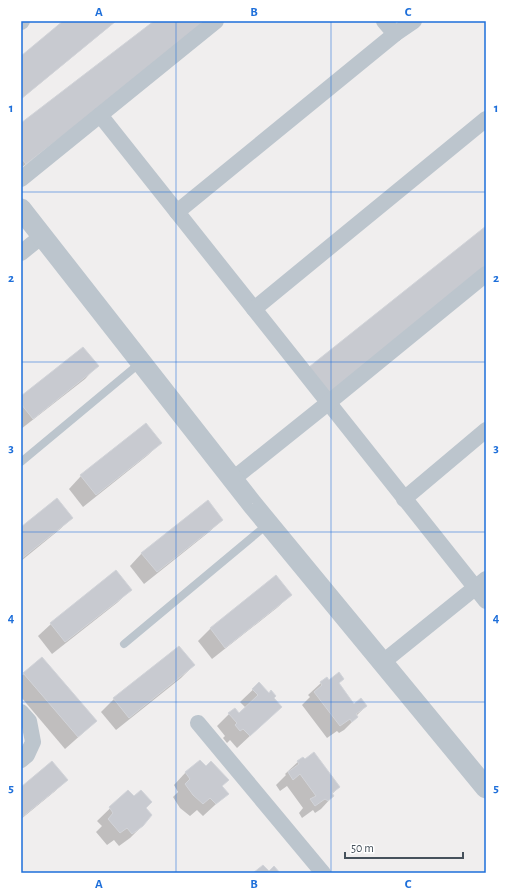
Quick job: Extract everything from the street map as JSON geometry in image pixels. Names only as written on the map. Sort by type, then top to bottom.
[{"type":"street","points":[[21,179],[216,21]]},
{"type":"street","points":[[384,21],[395,34]]},
{"type":"street","points":[[176,212],[395,34],[414,21]]},
{"type":"street","points":[[100,115],[404,499],[481,584],[486,601]]},
{"type":"street","points":[[254,309],[485,121]]},
{"type":"street","points":[[21,209],[269,524],[486,788]]},
{"type":"street","points":[[21,253],[42,236]]},
{"type":"street","points":[[233,479],[486,274]]},
{"type":"street","points":[[404,499],[486,430]]},
{"type":"street","points":[[383,662],[481,584]]},
{"type":"street","points":[[21,712],[29,722],[34,742],[27,755],[21,760]]},
{"type":"street","points":[[198,723],[323,873]]},
{"type":"lane","points":[[21,462],[141,362]]},
{"type":"lane","points":[[124,644],[269,524]]},
{"type":"building","points":[[63,21],[116,21],[21,99],[21,56]]},
{"type":"building","points":[[154,21],[199,21],[204,27],[26,164],[21,158],[21,123]]},
{"type":"building","points":[[486,226],[486,271],[331,395],[309,367]]},
{"type":"building","points":[[83,347],[99,366],[33,419],[21,404],[21,396]]},
{"type":"building","points":[[146,423],[162,443],[96,495],[80,475]]},
{"type":"building","points":[[57,498],[73,518],[21,559],[21,527]]},
{"type":"building","points":[[208,500],[223,520],[157,572],[141,553]]},
{"type":"building","points":[[116,570],[132,590],[65,642],[50,623]]},
{"type":"building","points":[[276,575],[292,595],[225,648],[210,628]]},
{"type":"building","points":[[179,646],[195,665],[129,718],[113,698]]},
{"type":"building","points":[[42,657],[97,721],[78,737],[23,673]]},
{"type":"building","points":[[339,672],[344,679],[339,683],[354,704],[361,698],[367,706],[356,714],[358,717],[352,722],[350,719],[340,726],[314,692],[322,685],[320,682],[327,677],[329,680]]},
{"type":"building","points":[[259,682],[269,693],[271,690],[276,696],[274,698],[282,707],[250,736],[243,729],[240,731],[235,725],[237,723],[228,713],[235,708],[239,713],[258,695],[252,689]]},
{"type":"building","points":[[314,752],[340,787],[332,793],[334,796],[328,801],[325,799],[315,806],[310,799],[316,796],[300,774],[293,780],[288,772],[299,764],[297,761],[303,757],[305,759]]},
{"type":"building","points":[[200,760],[206,766],[211,761],[229,780],[222,786],[229,794],[216,804],[210,798],[203,804],[193,795],[185,784],[190,779],[185,772]]},
{"type":"building","points":[[52,761],[68,780],[21,818],[21,787]]},
{"type":"building","points":[[128,790],[134,796],[141,790],[152,802],[146,808],[152,815],[143,826],[132,834],[127,828],[120,833],[108,819],[113,813],[109,807]]},
{"type":"building","points":[[263,865],[269,871],[274,866],[280,873],[253,873]]}]
